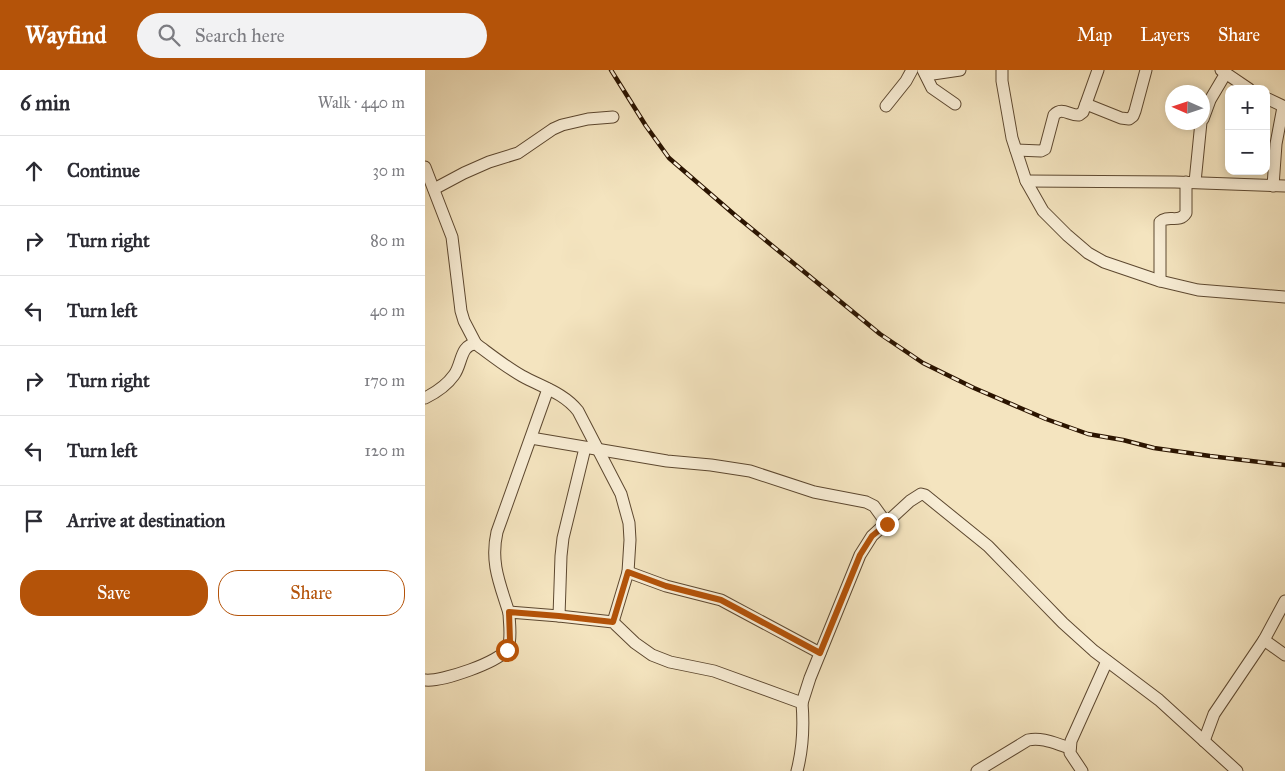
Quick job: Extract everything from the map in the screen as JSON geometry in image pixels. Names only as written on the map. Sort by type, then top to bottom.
[{"type":"street","points":[[885,106],[906,81],[912,70]]},
{"type":"street","points":[[955,104],[937,93],[928,82],[924,73],[960,70]]},
{"type":"street","points":[[1002,70],[1002,82],[1012,138],[1026,181],[1043,211],[1088,253],[1104,262],[1160,281],[1198,290],[1285,297]]},
{"type":"street","points":[[1016,150],[1041,151],[1045,149],[1054,115],[1057,111],[1063,111],[1075,116],[1079,115],[1086,104],[1098,70]]},
{"type":"street","points":[[1086,104],[1121,118],[1129,119],[1135,111],[1146,70]]},
{"type":"street","points":[[1210,100],[1223,72],[1243,85]]},
{"type":"street","points":[[1026,181],[1190,182],[1279,186],[1277,144],[1284,107],[1270,100]]},
{"type":"street","points":[[433,189],[489,162],[518,153],[562,125],[588,119],[613,117]]},
{"type":"street","points":[[1160,281],[1160,222],[1166,218],[1179,219],[1185,216],[1200,130]]},
{"type":"street","points":[[425,167],[452,237],[461,311],[476,344],[520,375],[573,404],[621,494],[626,507],[630,540],[628,572],[613,622]]},
{"type":"street","points":[[425,398],[453,377],[465,349],[470,344],[476,344]]},
{"type":"street","points":[[425,680],[433,681],[453,676],[499,657],[507,650],[510,641],[509,613],[494,563],[494,548],[497,532],[548,389]]},
{"type":"street","points":[[531,438],[667,462],[711,465],[750,471],[814,492],[866,502],[874,506],[887,524]]},
{"type":"street","points":[[559,616],[563,538],[585,448]]},
{"type":"street","points":[[797,771],[802,752],[804,730],[802,703],[810,678],[860,555],[872,536],[916,496],[921,494],[925,495],[989,546],[1063,623],[1107,661],[1159,700],[1237,771]]},
{"type":"street","points":[[628,572],[666,586],[721,600],[820,653]]},
{"type":"street","points":[[1204,742],[1214,714],[1263,640],[1285,601]]},
{"type":"street","points":[[509,613],[613,622],[652,655],[670,662],[714,671],[802,703]]},
{"type":"street","points":[[1263,640],[1285,655]]},
{"type":"street","points":[[1082,771],[1070,753],[1071,741],[1107,661]]},
{"type":"street","points":[[977,771],[1028,740],[1045,740],[1070,748]]},
{"type":"railway","points":[[611,70],[646,126],[669,158],[736,216],[880,334],[923,363],[974,388],[1046,419],[1088,434],[1154,448],[1285,465]]},
{"type":"route","points":[[507,650],[510,641],[509,612],[613,622],[628,572],[666,586],[721,600],[820,653],[860,555],[872,536],[887,524]]}]
